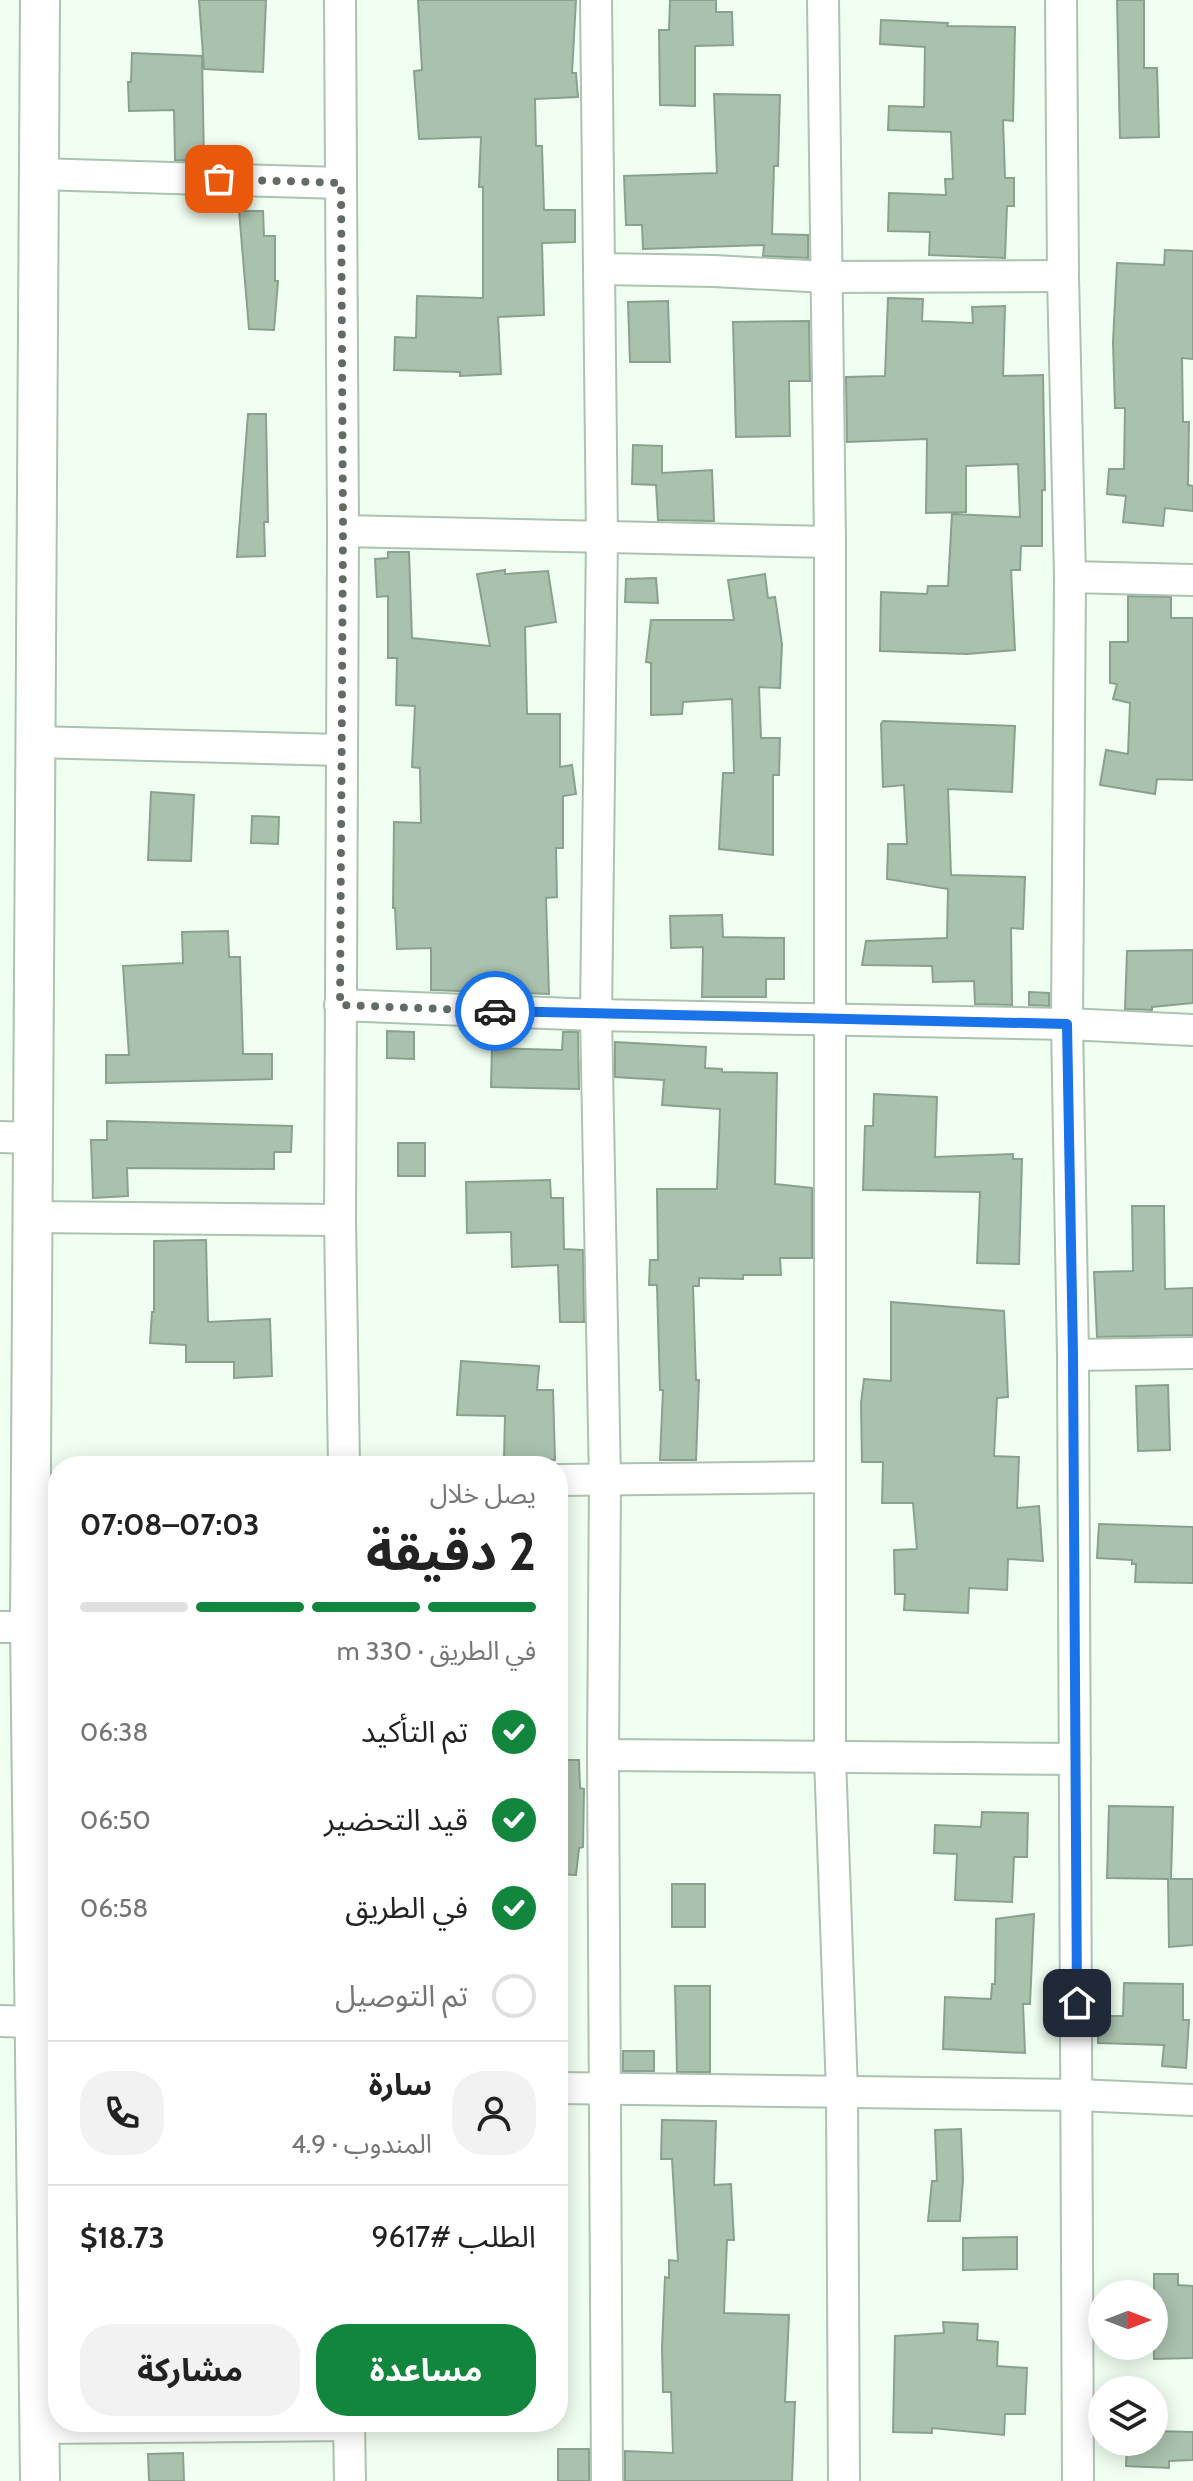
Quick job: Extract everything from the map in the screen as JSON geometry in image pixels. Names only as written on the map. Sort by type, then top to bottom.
[{"type":"street","points":[[40,0],[34,742],[16,1138],[31,1217],[15,1627],[46,1753],[17,2021],[40,2428],[40,2481]]},
{"type":"street","points":[[340,0],[343,531],[340,1220],[344,1456]]},
{"type":"street","points":[[596,0],[602,538],[596,1015],[605,1481],[603,1755],[607,2481]]},
{"type":"street","points":[[823,0],[830,542],[830,1758],[842,2092],[844,2481]]},
{"type":"street","points":[[1061,0],[1070,577],[1067,1024],[1073,1355],[1078,2481]]},
{"type":"street","points":[[37,174],[341,183]]},
{"type":"street","points":[[600,269],[826,277],[1063,276]]},
{"type":"street","points":[[343,531],[830,542]]},
{"type":"street","points":[[1070,577],[1193,580]]},
{"type":"street","points":[[34,742],[341,750]]},
{"type":"street","points":[[340,1005],[596,1015],[1067,1024],[1193,1030]]},
{"type":"street","points":[[31,1217],[340,1220]]},
{"type":"street","points":[[1073,1355],[1193,1353]]},
{"type":"street","points":[[568,1480],[829,1477]]},
{"type":"street","points":[[603,1755],[1075,1759]]},
{"type":"street","points":[[568,2088],[1078,2095],[1193,2100]]},
{"type":"street","points":[[40,2428],[48,2428]]},
{"type":"street","points":[[349,2432],[350,2481]]},
{"type":"building","points":[[199,0],[266,0],[263,72],[204,69]]},
{"type":"building","points":[[418,0],[576,0],[572,73],[576,73],[578,97],[535,99],[536,146],[542,146],[544,210],[575,210],[575,242],[542,243],[544,315],[498,317],[501,374],[460,376],[460,372],[394,370],[395,337],[416,338],[417,296],[483,298],[483,187],[479,187],[481,137],[419,139],[414,71],[422,70]]},
{"type":"building","points":[[670,0],[716,0],[716,12],[732,12],[733,45],[695,46],[695,106],[660,105],[659,30],[669,30]]},
{"type":"building","points":[[1117,0],[1144,0],[1144,68],[1157,68],[1159,137],[1120,138]]},
{"type":"building","points":[[881,20],[948,23],[947,26],[1015,27],[1013,121],[1003,120],[1005,178],[1014,178],[1014,206],[1007,206],[1005,258],[929,255],[930,232],[888,231],[889,193],[946,195],[945,179],[953,179],[951,132],[888,130],[889,106],[924,107],[925,47],[880,44]]},
{"type":"building","points":[[132,53],[202,56],[204,161],[175,160],[174,110],[129,111],[128,82],[131,82]]},
{"type":"building","points":[[714,94],[780,95],[772,234],[808,235],[808,258],[763,256],[764,245],[643,249],[642,225],[626,225],[624,176],[717,173]]},
{"type":"building","points":[[239,211],[263,211],[264,236],[275,236],[275,281],[278,281],[274,330],[249,329]]},
{"type":"building","points":[[1165,250],[1193,251],[1193,359],[1182,358],[1183,422],[1189,422],[1188,485],[1193,486],[1193,511],[1165,508],[1163,526],[1123,522],[1126,496],[1107,494],[1109,469],[1124,469],[1125,408],[1115,408],[1113,342],[1117,263],[1164,265]]},
{"type":"building","points":[[888,298],[923,299],[922,321],[973,323],[972,307],[1005,306],[1003,376],[1043,375],[1045,490],[1042,490],[1042,546],[1021,546],[1020,570],[1011,570],[1015,650],[967,654],[880,651],[881,592],[927,594],[928,586],[948,586],[952,514],[1020,517],[1018,464],[966,466],[966,512],[926,513],[927,439],[847,442],[846,377],[885,376]]},
{"type":"building","points":[[668,301],[670,362],[630,362],[628,302]]},
{"type":"building","points":[[809,321],[810,381],[789,381],[790,436],[736,437],[733,322]]},
{"type":"building","points":[[248,414],[266,414],[268,522],[264,522],[265,556],[237,557]]},
{"type":"building","points":[[633,445],[662,446],[662,473],[712,470],[714,521],[658,520],[656,485],[632,484]]},
{"type":"building","points":[[388,552],[409,552],[412,638],[490,646],[477,574],[505,570],[505,574],[548,571],[556,622],[525,627],[527,714],[560,714],[560,767],[572,765],[576,794],[563,796],[563,848],[556,848],[557,897],[546,898],[549,994],[431,990],[431,948],[397,949],[393,908],[394,822],[421,823],[420,768],[412,767],[415,706],[396,705],[397,658],[388,658],[388,596],[377,597],[375,559],[388,558]]},
{"type":"building","points":[[765,574],[768,598],[775,597],[782,644],[780,688],[759,687],[761,738],[780,738],[779,775],[773,775],[773,855],[719,849],[723,773],[734,773],[732,699],[683,702],[682,714],[651,715],[651,663],[646,662],[651,620],[734,620],[728,580]]},
{"type":"building","points":[[656,578],[658,603],[625,602],[626,579]]},
{"type":"building","points":[[1128,596],[1171,597],[1171,618],[1193,618],[1193,780],[1157,779],[1155,794],[1100,785],[1106,750],[1128,754],[1130,703],[1113,699],[1117,684],[1110,683],[1110,642],[1128,642]]},
{"type":"building","points":[[883,721],[1015,726],[1012,792],[948,789],[951,875],[1025,877],[1023,929],[1011,928],[1012,1005],[975,1004],[974,981],[933,982],[932,966],[862,965],[866,941],[947,938],[948,889],[887,879],[888,844],[907,844],[904,785],[883,787]]},
{"type":"building","points":[[151,792],[194,795],[191,861],[148,860]]},
{"type":"building","points":[[252,816],[279,817],[278,844],[251,843]]},
{"type":"building","points":[[722,915],[723,937],[784,938],[784,979],[766,979],[766,997],[702,997],[703,947],[671,948],[670,916]]},
{"type":"building","points":[[228,931],[229,957],[240,957],[243,1054],[272,1054],[272,1079],[106,1083],[106,1055],[129,1055],[123,966],[183,963],[182,932]]},
{"type":"building","points":[[1193,950],[1193,1003],[1152,1007],[1152,1010],[1125,1009],[1127,951]]},
{"type":"building","points":[[1029,992],[1049,993],[1049,1006],[1029,1005]]},
{"type":"building","points":[[387,1031],[414,1032],[414,1059],[387,1058]]},
{"type":"building","points":[[563,1032],[578,1032],[579,1089],[491,1087],[492,1048],[562,1050]]},
{"type":"building","points":[[615,1042],[706,1047],[705,1068],[722,1069],[722,1072],[777,1073],[775,1184],[812,1188],[812,1258],[780,1258],[781,1275],[743,1275],[743,1279],[699,1278],[699,1286],[693,1286],[696,1380],[699,1380],[696,1460],[660,1460],[663,1390],[660,1390],[657,1285],[649,1285],[650,1260],[658,1260],[657,1189],[717,1189],[720,1109],[662,1105],[664,1080],[615,1077]]},
{"type":"building","points":[[874,1094],[937,1097],[935,1157],[1013,1154],[1013,1159],[1022,1159],[1019,1264],[977,1263],[980,1192],[863,1190],[865,1126],[873,1126]]},
{"type":"building","points":[[107,1121],[292,1126],[291,1152],[274,1152],[274,1169],[127,1168],[128,1196],[93,1198],[91,1140],[107,1140]]},
{"type":"building","points":[[398,1143],[425,1143],[425,1176],[398,1176]]},
{"type":"building","points":[[550,1180],[551,1198],[563,1198],[564,1249],[583,1250],[584,1322],[560,1322],[558,1265],[512,1267],[511,1232],[467,1233],[466,1182]]},
{"type":"building","points":[[1132,1206],[1164,1206],[1165,1289],[1193,1288],[1193,1335],[1097,1337],[1094,1272],[1133,1271]]},
{"type":"building","points":[[206,1240],[208,1322],[270,1319],[272,1376],[234,1378],[234,1362],[186,1362],[186,1345],[150,1343],[154,1312],[154,1241]]},
{"type":"building","points":[[891,1302],[1004,1311],[1008,1397],[997,1398],[994,1456],[1019,1457],[1017,1508],[1039,1506],[1043,1561],[1008,1559],[1007,1590],[969,1588],[968,1613],[904,1610],[905,1594],[895,1594],[894,1550],[917,1549],[913,1503],[882,1503],[883,1462],[862,1462],[861,1403],[864,1379],[891,1381]]},
{"type":"building","points":[[461,1361],[539,1366],[537,1390],[553,1390],[555,1456],[504,1456],[505,1416],[457,1415]]},
{"type":"building","points":[[1168,1385],[1170,1450],[1138,1451],[1136,1386]]},
{"type":"building","points":[[1099,1524],[1193,1527],[1193,1583],[1135,1582],[1136,1564],[1132,1564],[1132,1560],[1097,1558]]},
{"type":"building","points":[[568,1760],[579,1760],[580,1788],[584,1789],[583,1847],[579,1848],[576,1875],[568,1875]]},
{"type":"building","points":[[1109,1806],[1173,1807],[1171,1879],[1193,1879],[1193,1945],[1169,1947],[1168,1879],[1107,1878]]},
{"type":"building","points":[[982,1812],[1028,1813],[1027,1857],[1014,1857],[1012,1902],[955,1900],[957,1854],[934,1853],[935,1825],[981,1827]]},
{"type":"building","points":[[672,1884],[705,1884],[705,1927],[672,1927]]},
{"type":"building","points":[[1034,1914],[1030,2004],[1023,2004],[1025,2053],[943,2049],[945,1997],[991,1999],[992,1984],[995,1984],[996,1919]]},
{"type":"building","points":[[1124,1983],[1183,1984],[1183,2020],[1189,2020],[1186,2068],[1162,2066],[1164,2045],[1098,2043],[1098,2016],[1123,2016]]},
{"type":"building","points":[[675,1986],[710,1986],[710,2072],[677,2072]]},
{"type":"building","points":[[623,2051],[654,2051],[654,2071],[623,2071]]},
{"type":"building","points":[[662,2120],[716,2121],[714,2185],[731,2184],[734,2240],[727,2240],[724,2313],[789,2315],[785,2402],[795,2402],[792,2481],[625,2481],[625,2451],[673,2453],[671,2392],[663,2392],[662,2348],[665,2277],[669,2278],[669,2260],[678,2261],[672,2159],[661,2159]]},
{"type":"building","points":[[961,2129],[963,2179],[960,2221],[928,2221],[932,2181],[937,2181],[935,2130]]},
{"type":"building","points":[[1017,2237],[1017,2269],[963,2270],[963,2238]]},
{"type":"building","points":[[1154,2274],[1178,2274],[1178,2285],[1193,2286],[1193,2358],[1168,2359],[1168,2280],[1154,2280]]},
{"type":"building","points":[[943,2322],[978,2324],[977,2340],[998,2342],[997,2366],[1027,2368],[1025,2414],[1005,2414],[1004,2435],[932,2428],[932,2433],[893,2432],[895,2336],[944,2333]]},
{"type":"building","points":[[1168,2431],[1193,2432],[1193,2460],[1169,2461],[1169,2468],[1126,2466],[1126,2456],[1168,2456]]},
{"type":"building","points":[[558,2449],[589,2449],[589,2481],[558,2481]]},
{"type":"building","points":[[183,2453],[184,2481],[149,2481],[148,2454]]},
{"type":"way so far","points":[[219,179],[341,183],[343,531],[340,1005],[495,1011]]},
{"type":"route","points":[[495,1011],[1067,1024],[1073,1355],[1077,2003]]}]
